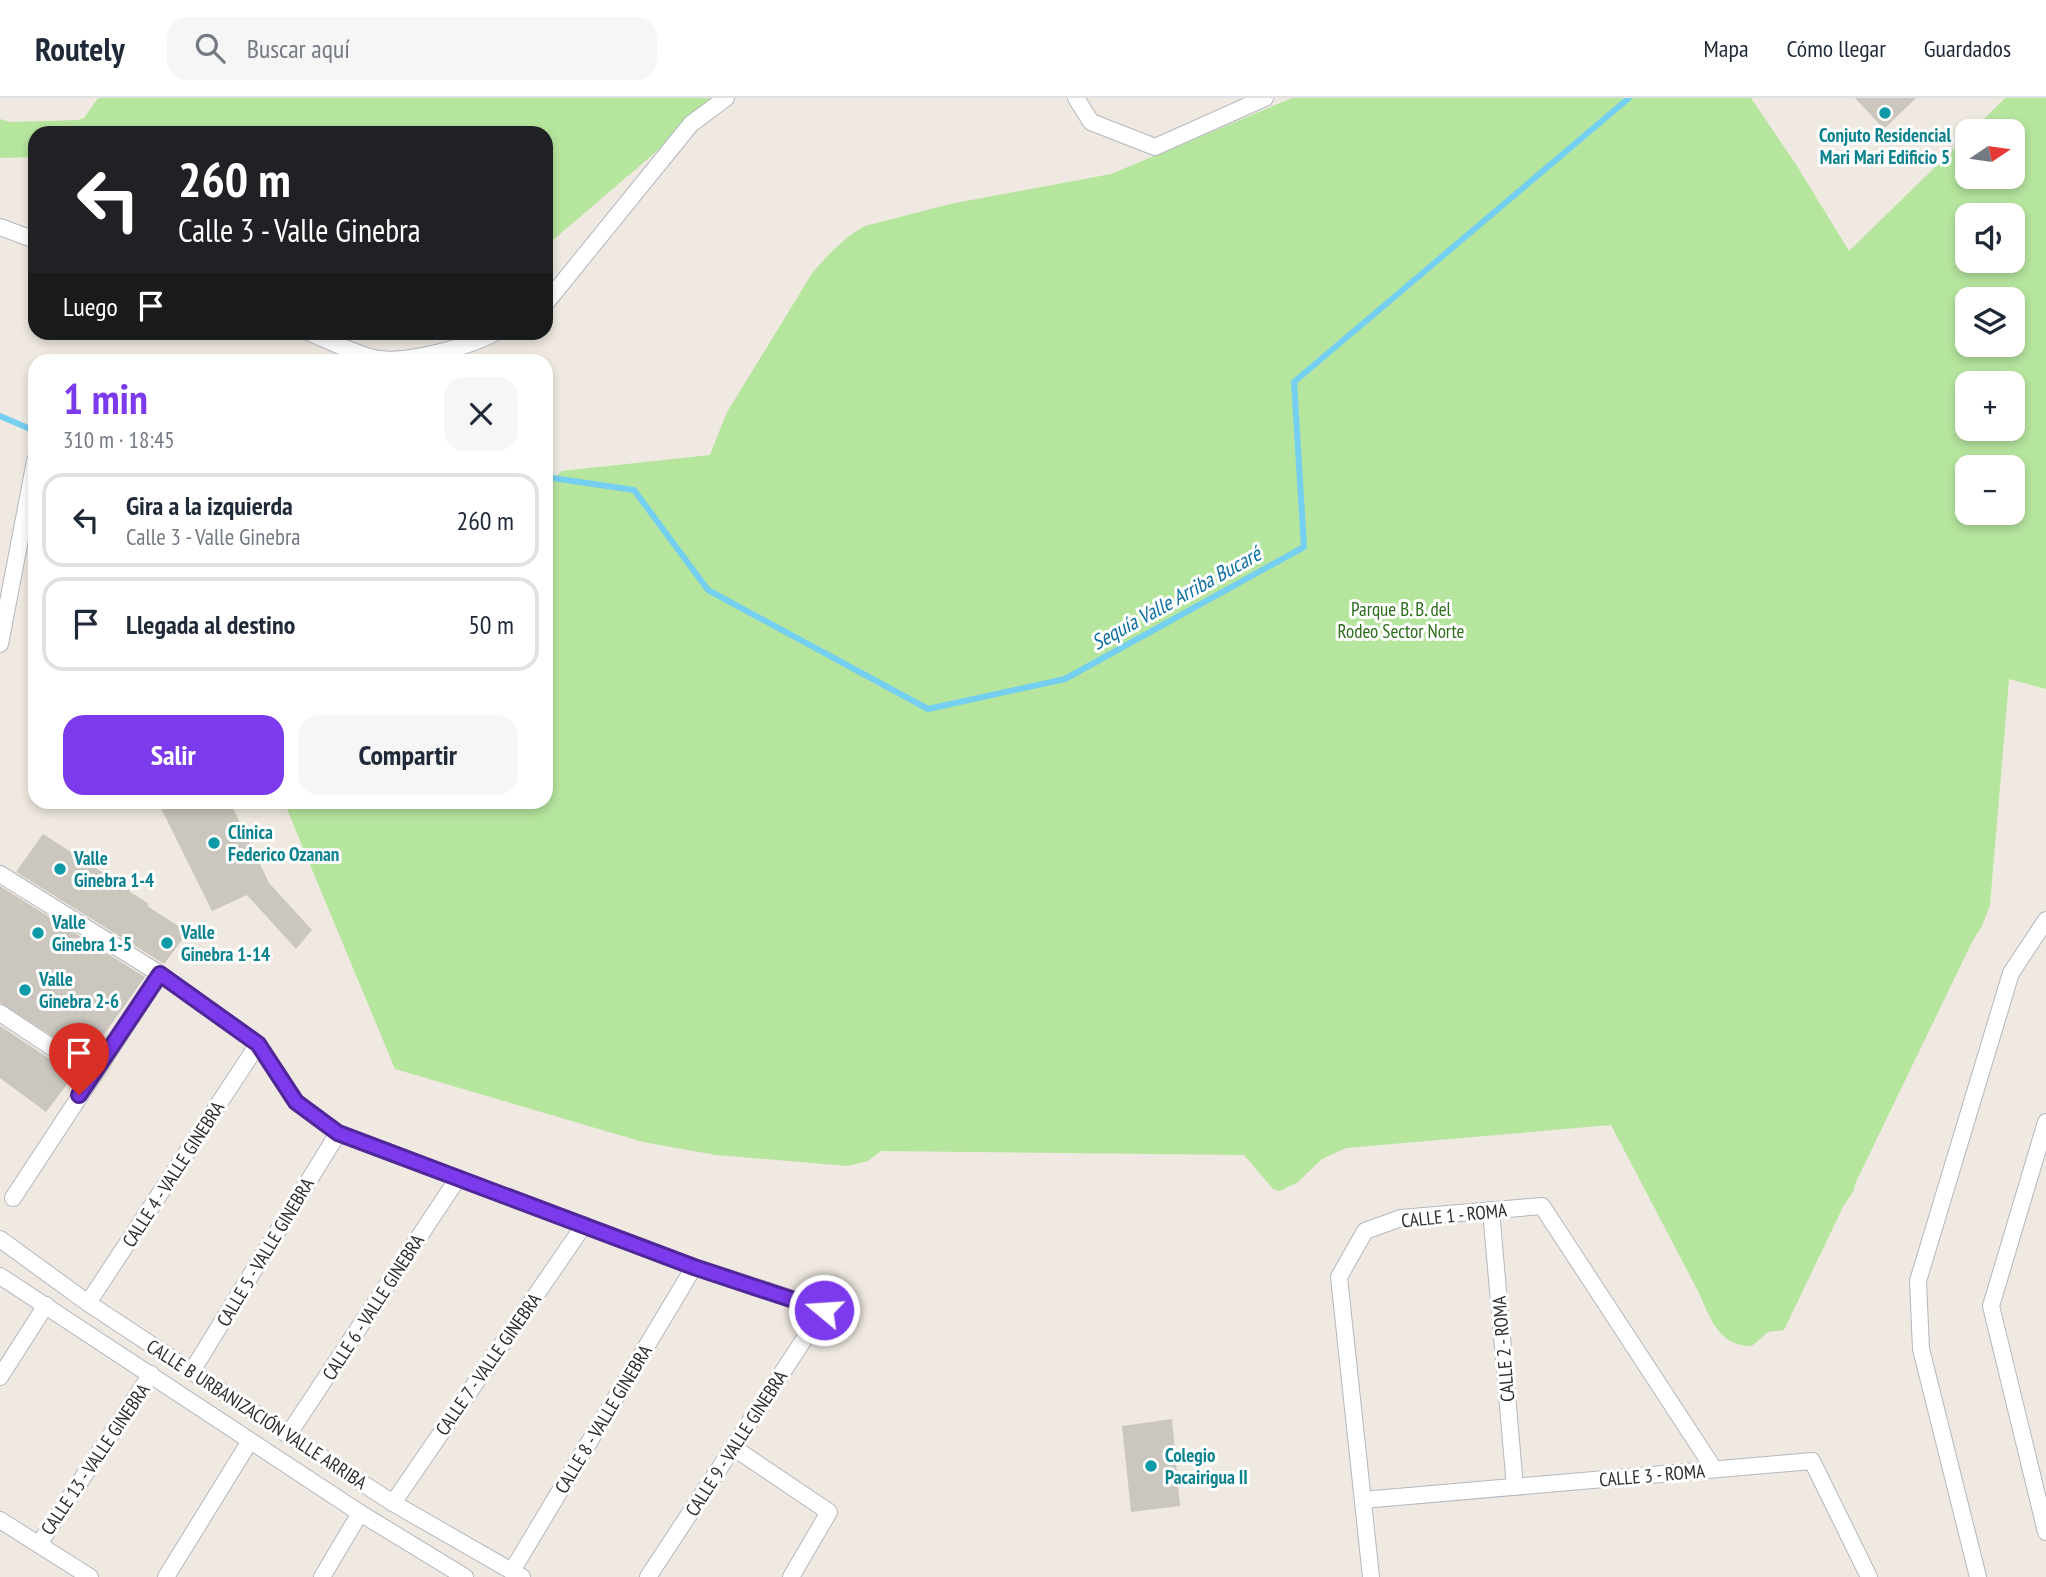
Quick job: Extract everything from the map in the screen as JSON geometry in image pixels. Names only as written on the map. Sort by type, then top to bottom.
[{"type":"street","points":[[553,294],[691,124],[726,98]]},
{"type":"street","points":[[1076,98],[1091,122],[1155,147],[1265,98]]},
{"type":"street","points":[[0,227],[28,237]]},
{"type":"street","points":[[329,340],[366,354]]},
{"type":"street","points":[[426,354],[482,340]]},
{"type":"street","points":[[0,644],[28,498]]},
{"type":"street","points":[[0,874],[160,974],[258,1044],[296,1102],[338,1133],[694,1267]]},
{"type":"street","points":[[1978,1577],[1921,1349],[1918,1281],[2011,973],[2046,920]]},
{"type":"street","points":[[13,1198],[160,974]]},
{"type":"street","points":[[0,1013],[92,1074]]},
{"type":"street","name":"CALLE 4 - VALLE GINEBRA","points":[[88,1303],[258,1044]]},
{"type":"street","points":[[2046,1122],[1991,1306],[2038,1467],[2046,1532]]},
{"type":"street","name":"CALLE 5 - VALLE GINEBRA","points":[[192,1371],[338,1133]]},
{"type":"street","name":"CALLE 6 - VALLE GINEBRA","points":[[288,1435],[458,1178]]},
{"type":"street","name":"CALLE 1 - ROMA","points":[[1371,1577],[1339,1277],[1365,1231],[1401,1218],[1542,1206],[1714,1469]]},
{"type":"street","name":"CALLE 2 - ROMA","points":[[1491,1210],[1515,1487]]},
{"type":"street","name":"CALLE 7 - VALLE GINEBRA","points":[[393,1503],[584,1226]]},
{"type":"street","name":"CALLE B URBANIZACIÓN VALLE ARRIBA","points":[[0,1239],[88,1303],[288,1435],[393,1503],[517,1574]]},
{"type":"street","name":"CALLE 9 - VALLE GINEBRA","points":[[648,1577],[824,1310],[694,1267]]},
{"type":"street","name":"CALLE 8 - VALLE GINEBRA","points":[[517,1574],[694,1267]]},
{"type":"street","name":"CALLE B URBANIZACIÓN VALLE ARRIBA","points":[[0,1276],[360,1513],[465,1577]]},
{"type":"street","points":[[0,1377],[46,1305]]},
{"type":"street","name":"CALLE 13 - VALLE GINEBRA","points":[[38,1544],[151,1374]]},
{"type":"street","points":[[166,1577],[250,1441]]},
{"type":"street","points":[[734,1448],[829,1513],[791,1577]]},
{"type":"street","name":"CALLE 3 - ROMA","points":[[1363,1500],[1812,1461],[1869,1577]]},
{"type":"street","points":[[322,1577],[360,1513]]},
{"type":"street","points":[[0,1520],[90,1577]]},
{"type":"green space","points":[[98,98],[719,98],[553,240],[553,126],[28,126],[28,157],[0,158],[0,119],[10,122],[84,118]]},
{"type":"green space","name":"Parque B. B. del Rodeo Sector Norte","points":[[1292,98],[1751,98],[1849,251],[1955,148],[1955,189],[2025,189],[2025,119],[1984,119],[2005,98],[2046,98],[2046,689],[2009,679],[1990,905],[1784,1330],[1768,1332],[1752,1346],[1731,1341],[1717,1329],[1611,1125],[1346,1148],[1322,1159],[1298,1182],[1280,1191],[1273,1189],[1244,1155],[881,1151],[868,1161],[847,1166],[716,1155],[643,1142],[395,1069],[287,809],[553,809],[553,479],[562,471],[710,455],[726,414],[811,275],[836,248],[865,226],[950,204],[1111,174]]},
{"type":"building","name":"Conjuto Residencial Mari Mari Edificio 5","points":[[1855,98],[1916,98],[1884,129]]},
{"type":"building","name":"Clinica Federico Ozanan","points":[[161,809],[233,809],[269,883],[312,930],[296,949],[247,895],[212,911]]},
{"type":"building","points":[[43,834],[130,890],[149,904],[147,906],[188,932],[164,964],[16,872]]},
{"type":"building","points":[[0,886],[145,977],[87,1058],[0,1003]]},
{"type":"building","points":[[0,1026],[74,1075],[46,1112],[0,1078]]},
{"type":"building","name":"Colegio Pacairigua II","points":[[1172,1419],[1180,1506],[1131,1512],[1122,1426]]},
{"type":"waterway","name":"Sequía Valle Arriba Bucaré","points":[[553,478],[634,490],[708,590],[928,709],[1065,679],[1304,547],[1294,382],[1629,98]]},
{"type":"waterway","name":"Sequía Valle Arriba Bucaré","points":[[0,416],[28,428]]},
{"type":"place","name":"Conjuto Residencial Mari Mari Edificio 5","points":[[1885,113]]},
{"type":"place","name":"Clinica Federico Ozanan","points":[[214,843]]},
{"type":"place","name":"Valle Ginebra 1-4","points":[[60,869]]},
{"type":"place","name":"Valle Ginebra 1-5","points":[[38,933]]},
{"type":"place","name":"Valle Ginebra 1-14","points":[[167,943]]},
{"type":"place","name":"Valle Ginebra 2-6","points":[[25,990]]},
{"type":"place","name":"Colegio Pacairigua II","points":[[1151,1466]]},
{"type":"route","points":[[79,1095],[160,974],[258,1044],[296,1102],[338,1133],[694,1267],[824,1310]]}]
